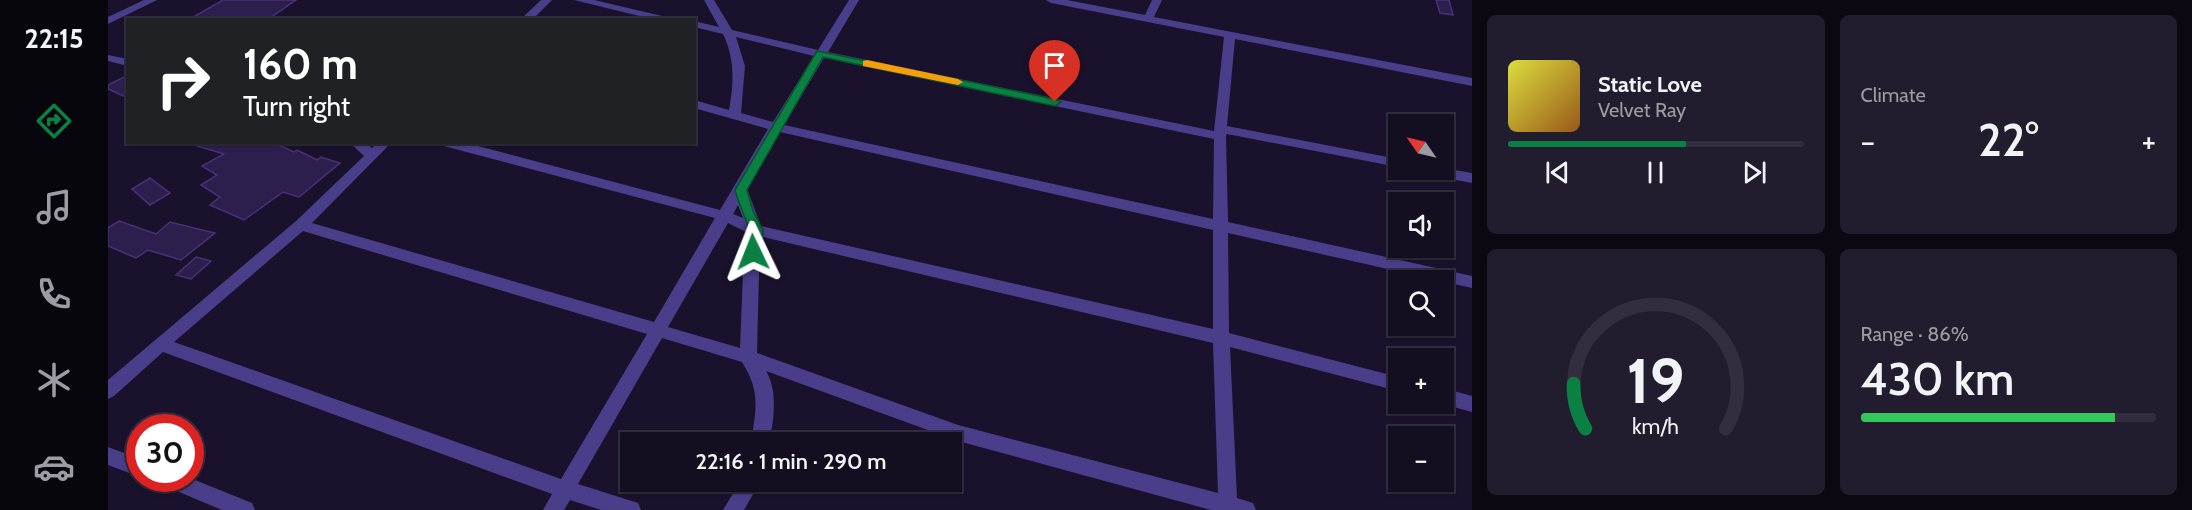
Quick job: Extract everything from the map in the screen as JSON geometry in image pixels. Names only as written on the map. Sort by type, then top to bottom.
[{"type":"street","points":[[108,21],[152,0]]},
{"type":"street","points":[[527,18],[544,3],[560,0]]},
{"type":"street","points":[[579,0],[664,18]]},
{"type":"street","points":[[709,0],[728,30],[739,62],[741,85],[735,113]]},
{"type":"street","points":[[553,510],[776,127],[854,0]]},
{"type":"street","points":[[1051,0],[1472,82]]},
{"type":"street","points":[[1148,19],[1157,0]]},
{"type":"street","points":[[696,24],[728,30],[820,54],[1221,133],[1388,161]]},
{"type":"street","points":[[1228,507],[1221,338],[1220,227],[1221,133],[1230,35]]},
{"type":"street","points":[[108,58],[126,62]]},
{"type":"street","points":[[696,104],[735,113],[776,127],[1472,282]]},
{"type":"street","points":[[358,144],[372,155]]},
{"type":"street","points":[[108,391],[159,344],[301,225],[384,144]]},
{"type":"street","points":[[453,144],[724,216],[756,230],[1221,338],[1388,381]]},
{"type":"street","points":[[1454,175],[1472,178]]},
{"type":"street","points":[[741,190],[756,230],[751,273],[748,357],[762,379],[765,420],[762,432]]},
{"type":"street","points":[[301,225],[748,357],[958,433],[1246,510]]},
{"type":"street","points":[[159,344],[564,489],[631,510]]},
{"type":"street","points":[[1454,399],[1472,404]]},
{"type":"street","points":[[108,456],[126,463]]},
{"type":"street","points":[[201,492],[245,510]]},
{"type":"street","points":[[732,510],[744,492]]},
{"type":"building","points":[[223,0],[296,0],[270,18],[192,18]]},
{"type":"building","points":[[1436,0],[1449,0],[1453,15],[1440,13]]},
{"type":"building","points":[[126,76],[126,97],[108,89],[108,85]]},
{"type":"building","points":[[198,144],[276,144],[294,152],[297,150],[317,160],[321,157],[340,163],[299,197],[283,192],[244,220],[210,205],[220,197],[201,185],[217,175],[202,166],[224,154],[197,146]]},
{"type":"building","points":[[150,178],[170,193],[150,205],[132,189]]},
{"type":"building","points":[[119,221],[156,234],[170,222],[215,233],[181,260],[148,250],[136,258],[108,246],[108,228]]},
{"type":"building","points":[[196,257],[211,261],[191,279],[176,275]]},
{"type":"slow traffic","points":[[867,63],[958,82]]},
{"type":"route","points":[[753,252],[756,230],[741,190],[820,54],[1055,102]]}]
